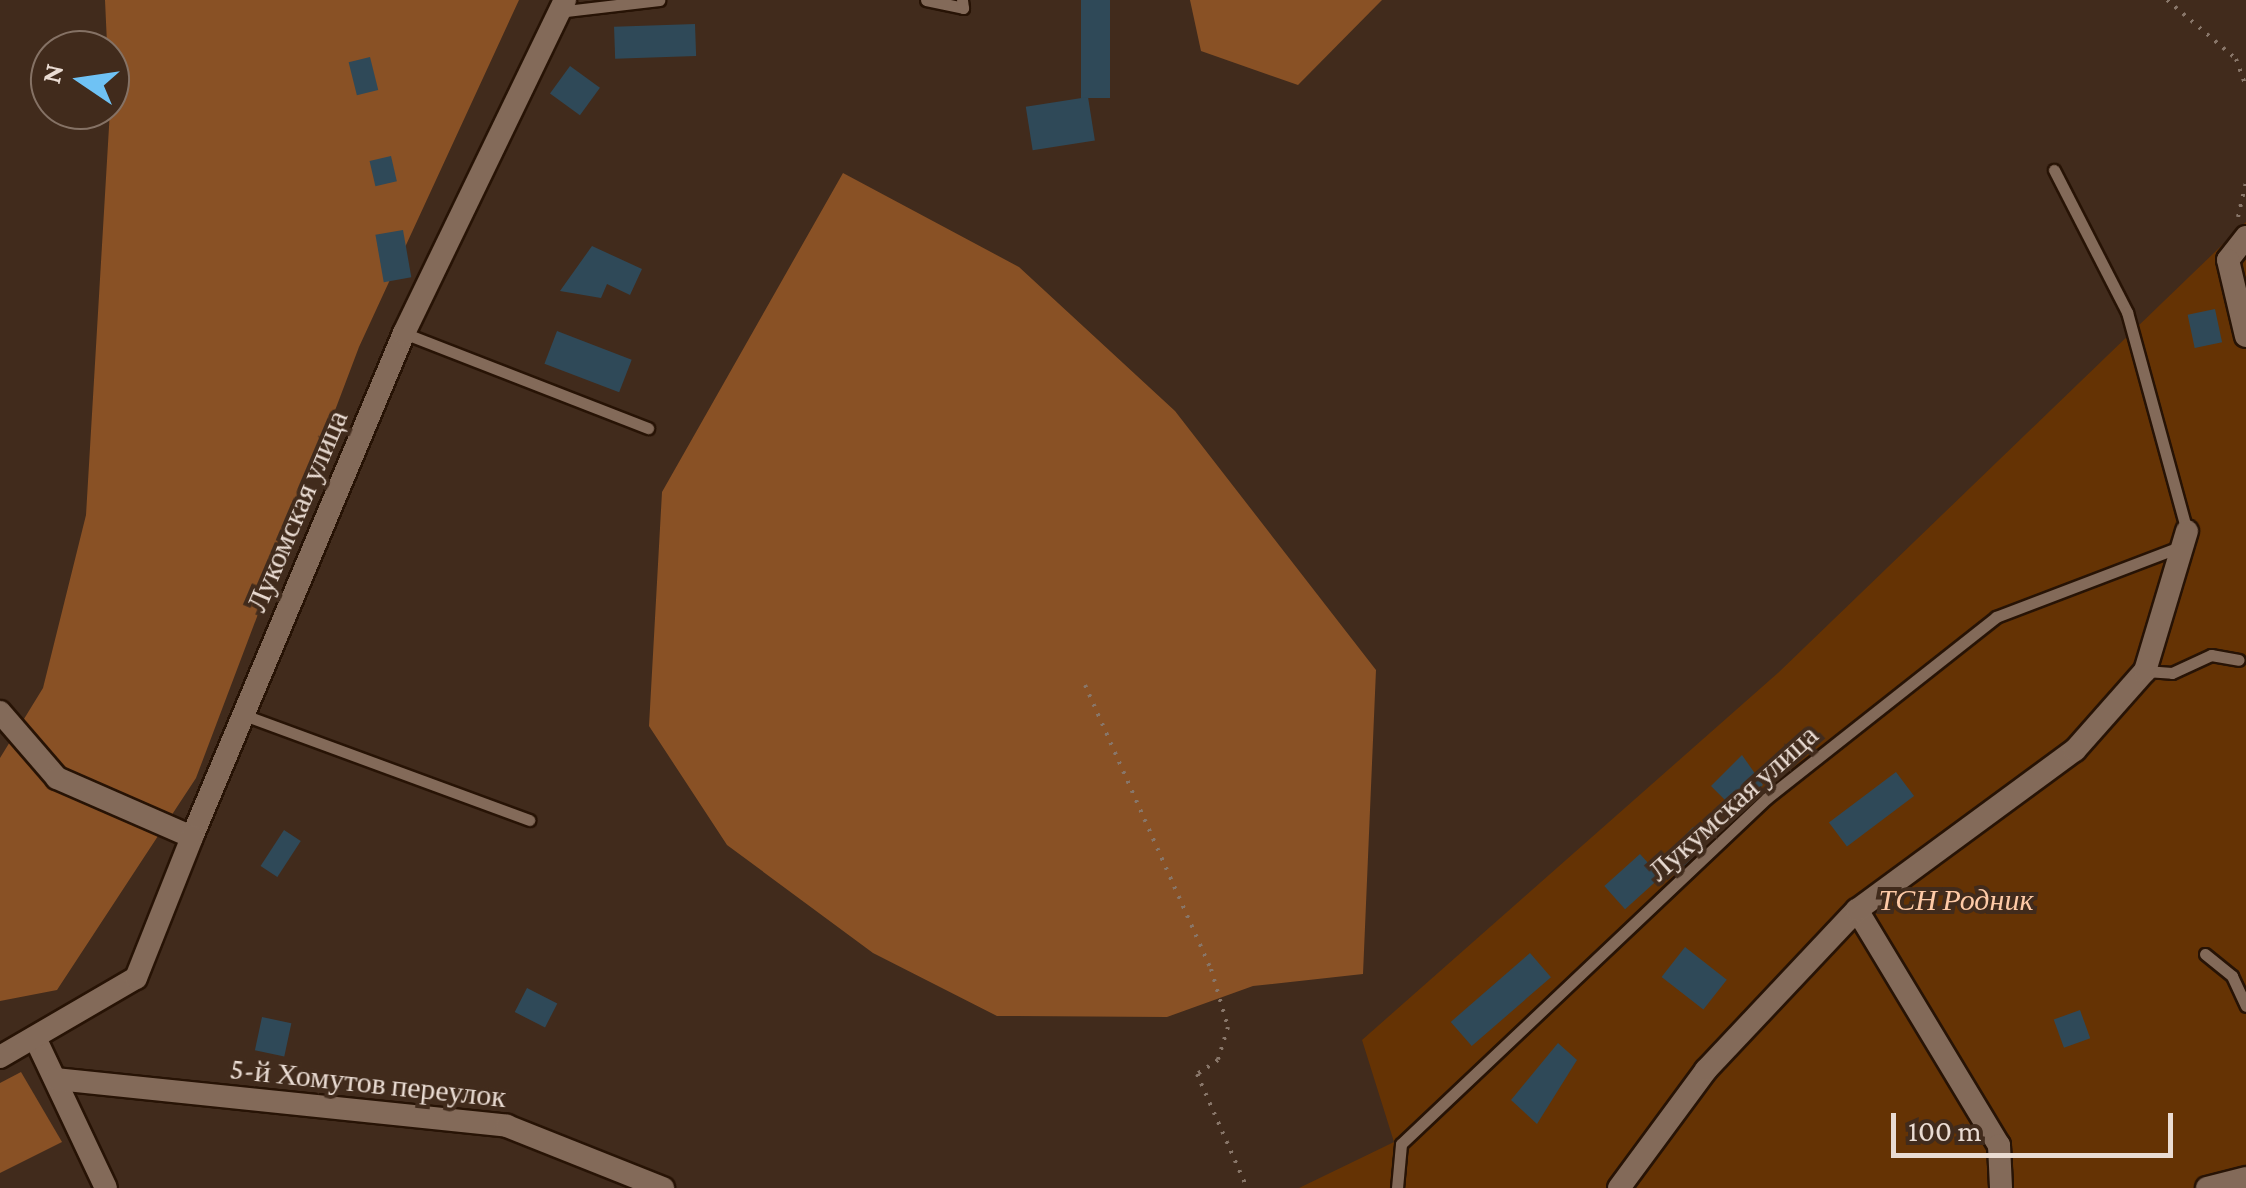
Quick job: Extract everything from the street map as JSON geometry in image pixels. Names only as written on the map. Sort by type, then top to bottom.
[{"type":"street","name":"Лукомская улица","points":[[192,838],[404,333],[565,5]]},
{"type":"street","points":[[2246,237],[2228,260],[2246,336]]},
{"type":"street","points":[[1619,1188],[1706,1070],[1857,910],[2075,750],[2145,671],[2184,539]]},
{"type":"street","points":[[0,712],[58,778],[192,838],[136,978],[37,1042],[2,1056]]},
{"type":"street","points":[[1857,910],[1999,1144],[2002,1188]]},
{"type":"street","points":[[37,1042],[106,1188]]},
{"type":"street","name":"5-й Хомутов переулок","points":[[56,1080],[507,1126],[662,1188]]},
{"type":"street","points":[[2207,1188],[2246,1178]]},
{"type":"lane","points":[[565,5],[659,0]]},
{"type":"lane","points":[[926,0],[963,8],[962,0]]},
{"type":"lane","points":[[2054,170],[2127,312],[2184,539]]},
{"type":"lane","points":[[404,333],[648,428]]},
{"type":"lane","name":"Лукумская улица","points":[[1397,1188],[1402,1144],[1767,798],[1996,617],[2184,539]]},
{"type":"lane","points":[[2145,671],[2172,674],[2211,655],[2239,660]]},
{"type":"lane","points":[[244,715],[528,820]]},
{"type":"lane","points":[[2206,954],[2232,976],[2246,1006]]},
{"type":"path","points":[[2168,0],[2236,60],[2246,75]]},
{"type":"path","points":[[2236,60],[2246,86]]},
{"type":"path","points":[[1085,685],[1211,969],[1228,1028],[1218,1060],[1197,1074],[1247,1188]]},
{"type":"green space","name":"ТСН Родник","points":[[2246,222],[2246,1188],[1299,1188],[1394,1142],[1362,1040],[1779,672]]},
{"type":"shaded area","points":[[105,0],[519,0],[359,347],[196,778],[57,990],[0,1001],[0,758],[43,688],[86,515],[109,130],[130,130],[130,30],[106,30]]},
{"type":"shaded area","points":[[1190,0],[1382,0],[1298,85],[1201,51]]},
{"type":"shaded area","points":[[843,173],[1019,267],[1175,411],[1376,670],[1363,974],[1253,986],[1167,1017],[997,1016],[873,953],[727,845],[649,726],[662,492]]},
{"type":"shaded area","points":[[21,1072],[62,1142],[0,1173],[0,1083]]},
{"type":"building","points":[[1081,0],[1110,0],[1110,98],[1081,98]]},
{"type":"building","points":[[695,24],[696,56],[615,59],[614,27]]},
{"type":"building","points":[[370,57],[378,90],[357,95],[349,62]]},
{"type":"building","points":[[570,66],[600,88],[580,115],[550,94]]},
{"type":"building","points":[[1088,97],[1095,140],[1033,150],[1026,107]]},
{"type":"building","points":[[391,156],[397,181],[375,186],[370,161]]},
{"type":"building","points":[[403,230],[411,277],[384,282],[375,235]]},
{"type":"building","points":[[592,246],[642,269],[630,295],[607,284],[601,298],[560,291]]},
{"type":"building","points":[[2215,309],[2222,342],[2195,348],[2188,315]]},
{"type":"building","points":[[557,331],[632,360],[619,392],[544,364]]},
{"type":"building","points":[[1742,755],[1763,785],[1736,811],[1711,786]]},
{"type":"building","points":[[1896,772],[1914,796],[1847,847],[1829,823]]},
{"type":"building","points":[[1693,827],[1708,841],[1681,871],[1666,856]]},
{"type":"building","points":[[284,830],[301,841],[277,877],[261,866]]},
{"type":"building","points":[[1640,854],[1661,877],[1625,909],[1604,886]]},
{"type":"building","points":[[1685,947],[1727,980],[1703,1010],[1662,977]]},
{"type":"building","points":[[1530,953],[1551,977],[1472,1046],[1451,1022]]},
{"type":"building","points":[[527,988],[557,1003],[545,1027],[515,1012]]},
{"type":"building","points":[[2080,1010],[2090,1038],[2064,1048],[2054,1020]]},
{"type":"building","points":[[262,1017],[291,1023],[284,1056],[255,1050]]},
{"type":"building","points":[[1558,1043],[1577,1060],[1537,1124],[1511,1100]]}]
